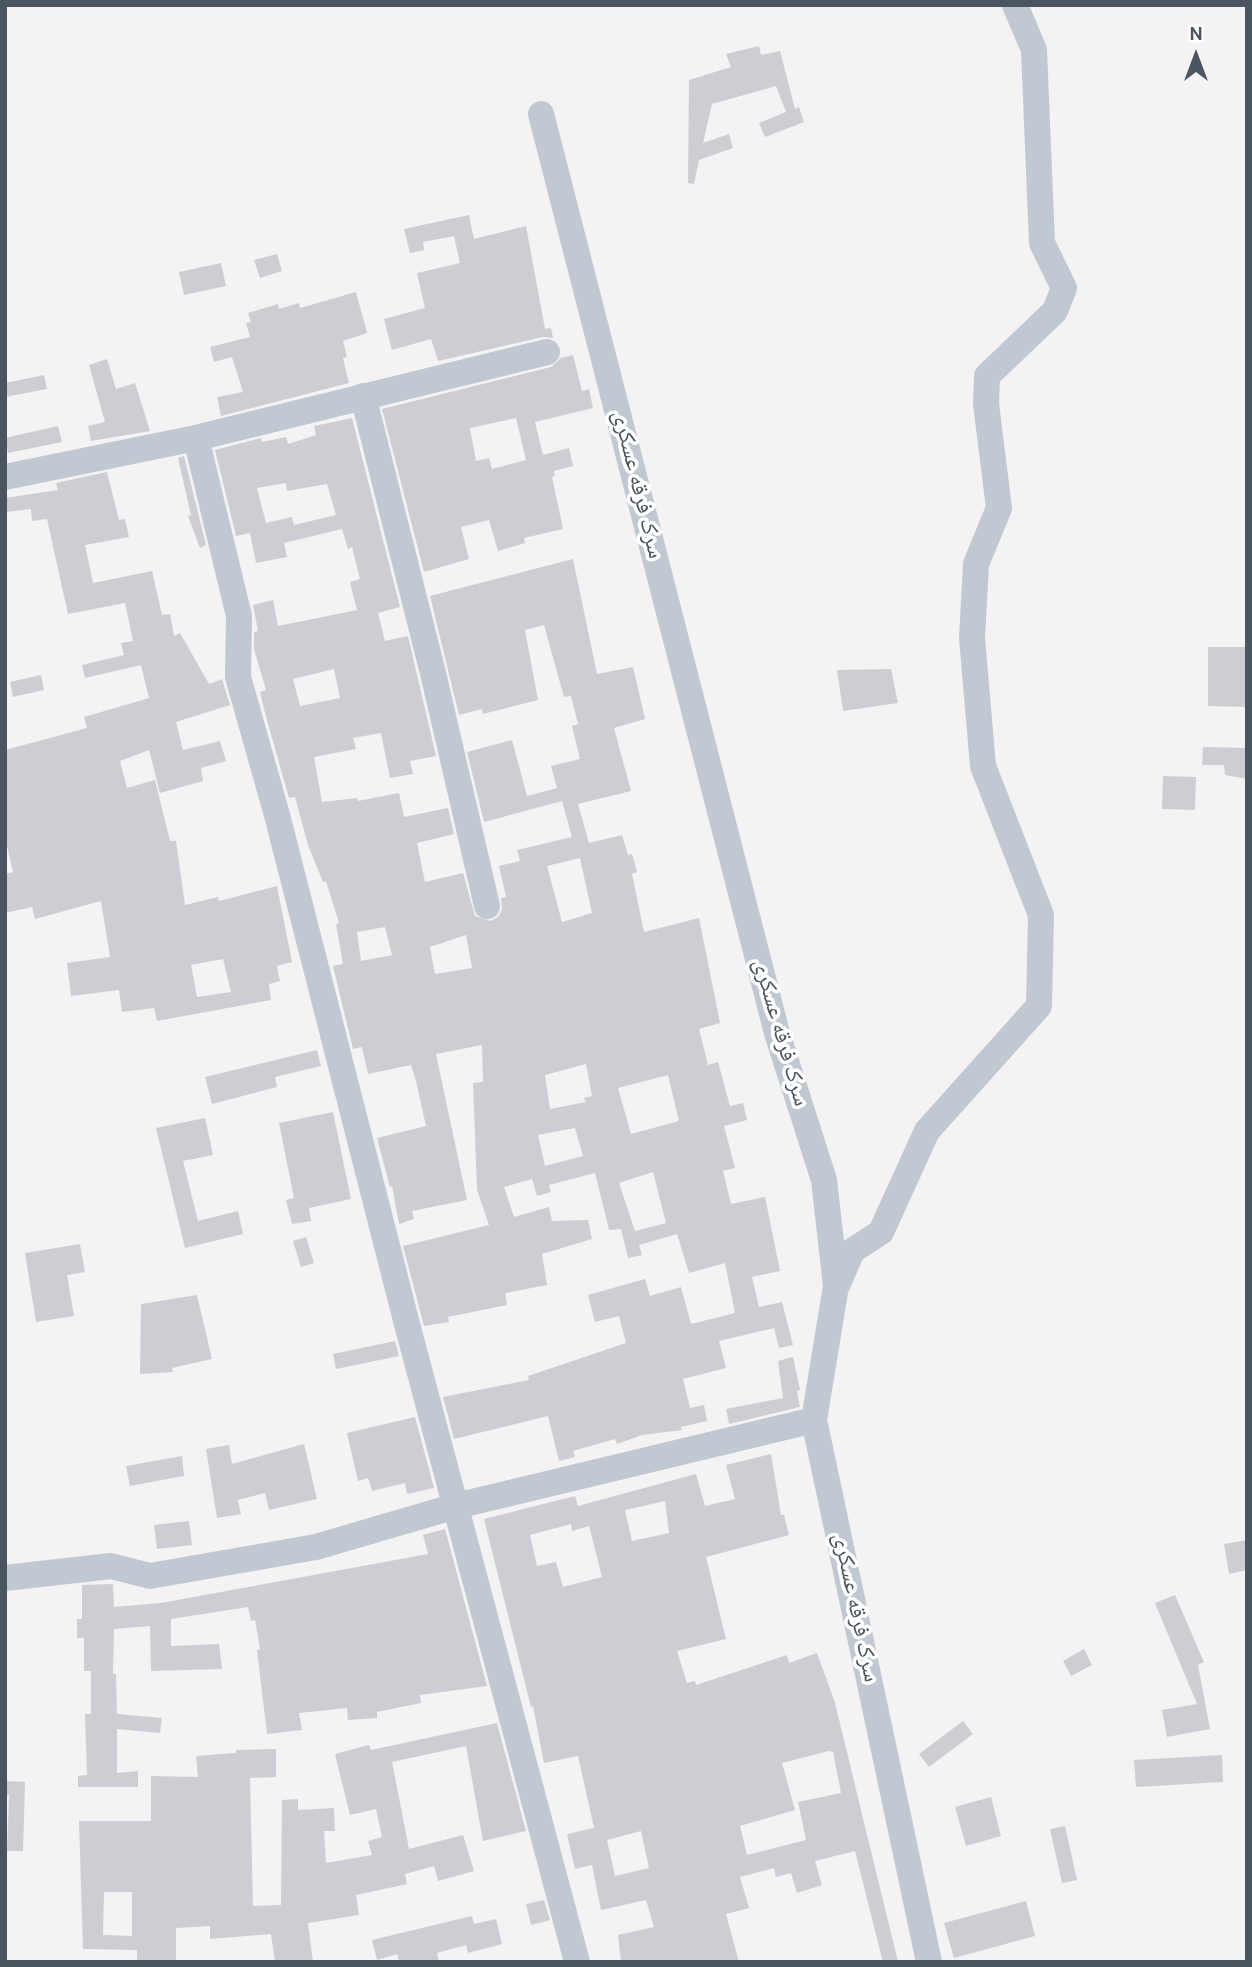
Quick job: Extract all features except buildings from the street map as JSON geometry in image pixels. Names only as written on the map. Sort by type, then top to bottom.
[{"type":"street","points":[[836,1286],[852,1251],[881,1231],[927,1131],[1039,1006],[1041,915],[983,766],[972,638],[976,564],[999,508],[998,479],[986,404],[987,376],[1055,311],[1064,288],[1042,243],[1034,50],[1015,5]]},
{"type":"street","name":"سرک فرقه عسکری","points":[[541,114],[776,1032],[824,1180],[836,1286],[814,1420],[929,1962]]},
{"type":"street","points":[[5,477],[196,438],[547,352]]},
{"type":"street","points":[[363,396],[433,673],[487,906]]},
{"type":"street","points":[[196,438],[239,616],[238,677],[277,815],[577,1962]]},
{"type":"street","points":[[5,1578],[111,1566],[150,1576],[316,1547],[456,1506],[814,1420]]}]
